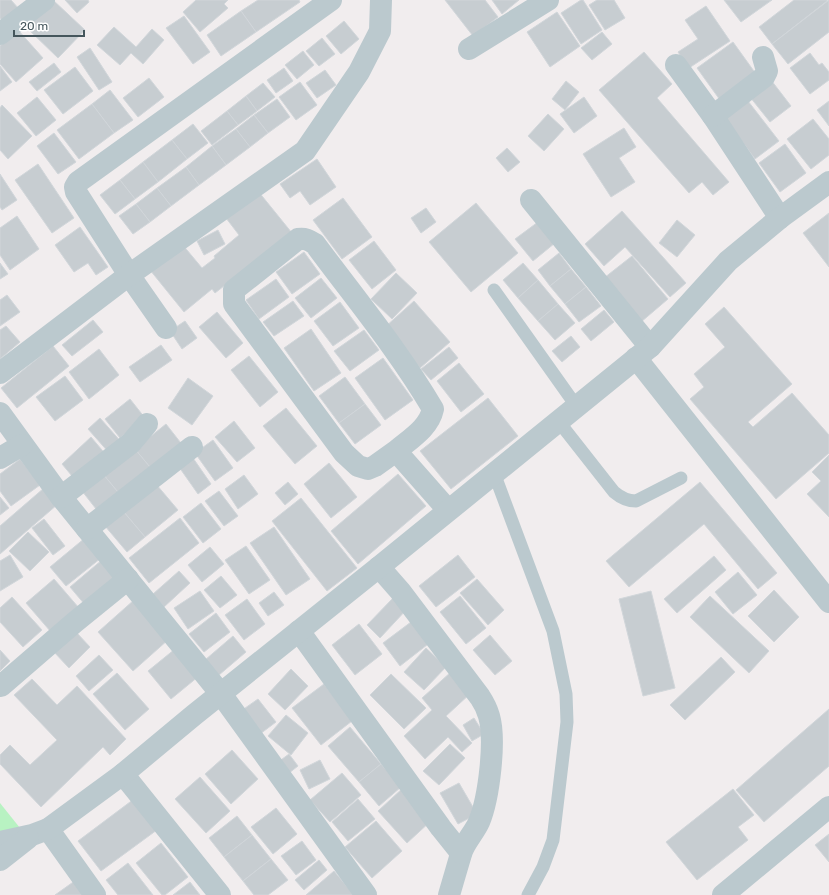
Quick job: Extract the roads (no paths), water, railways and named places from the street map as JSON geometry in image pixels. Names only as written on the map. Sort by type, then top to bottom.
[{"type":"street","points":[[0,34],[44,0]]},
{"type":"street","points":[[166,328],[129,275],[76,192],[78,182],[331,0]]},
{"type":"street","points":[[0,373],[129,275],[304,151],[359,72],[380,31],[381,0]]},
{"type":"street","points":[[469,49],[548,0]]},
{"type":"street","points":[[713,116],[764,77],[767,71],[764,57]]},
{"type":"street","points":[[676,65],[713,116],[780,218]]},
{"type":"street","points":[[0,860],[123,774],[194,715],[559,422],[643,353],[728,261],[780,218],[829,182]]},
{"type":"street","points":[[531,200],[829,602]]},
{"type":"street","points":[[303,238],[310,240],[315,244],[384,336],[433,409],[432,416],[425,426],[396,451],[376,466],[368,469],[358,466],[344,453],[234,304],[234,290],[298,239],[303,238]]},
{"type":"street","points":[[0,413],[22,445],[86,529],[221,694],[366,895]]},
{"type":"street","points":[[61,497],[131,443],[147,424]]},
{"type":"street","points":[[0,458],[22,445]]},
{"type":"street","points":[[86,529],[192,447]]},
{"type":"street","points":[[396,451],[448,510]]},
{"type":"street","points":[[379,567],[400,591],[480,697],[486,707],[491,726],[491,754],[485,804],[479,822],[461,853],[449,895]]},
{"type":"street","points":[[1,686],[75,622],[128,579]]},
{"type":"street","points":[[299,631],[441,828],[461,853]]},
{"type":"street","points":[[123,774],[220,895]]},
{"type":"street","points":[[723,895],[829,807]]},
{"type":"street","points":[[0,842],[40,832]]},
{"type":"street","points":[[40,832],[96,895]]},
{"type":"lane","points":[[494,290],[577,407]]},
{"type":"lane","points":[[559,422],[614,492],[621,498],[628,501],[636,501],[681,478]]},
{"type":"lane","points":[[494,474],[553,631],[566,694],[567,722],[553,840],[543,867],[528,895]]}]
